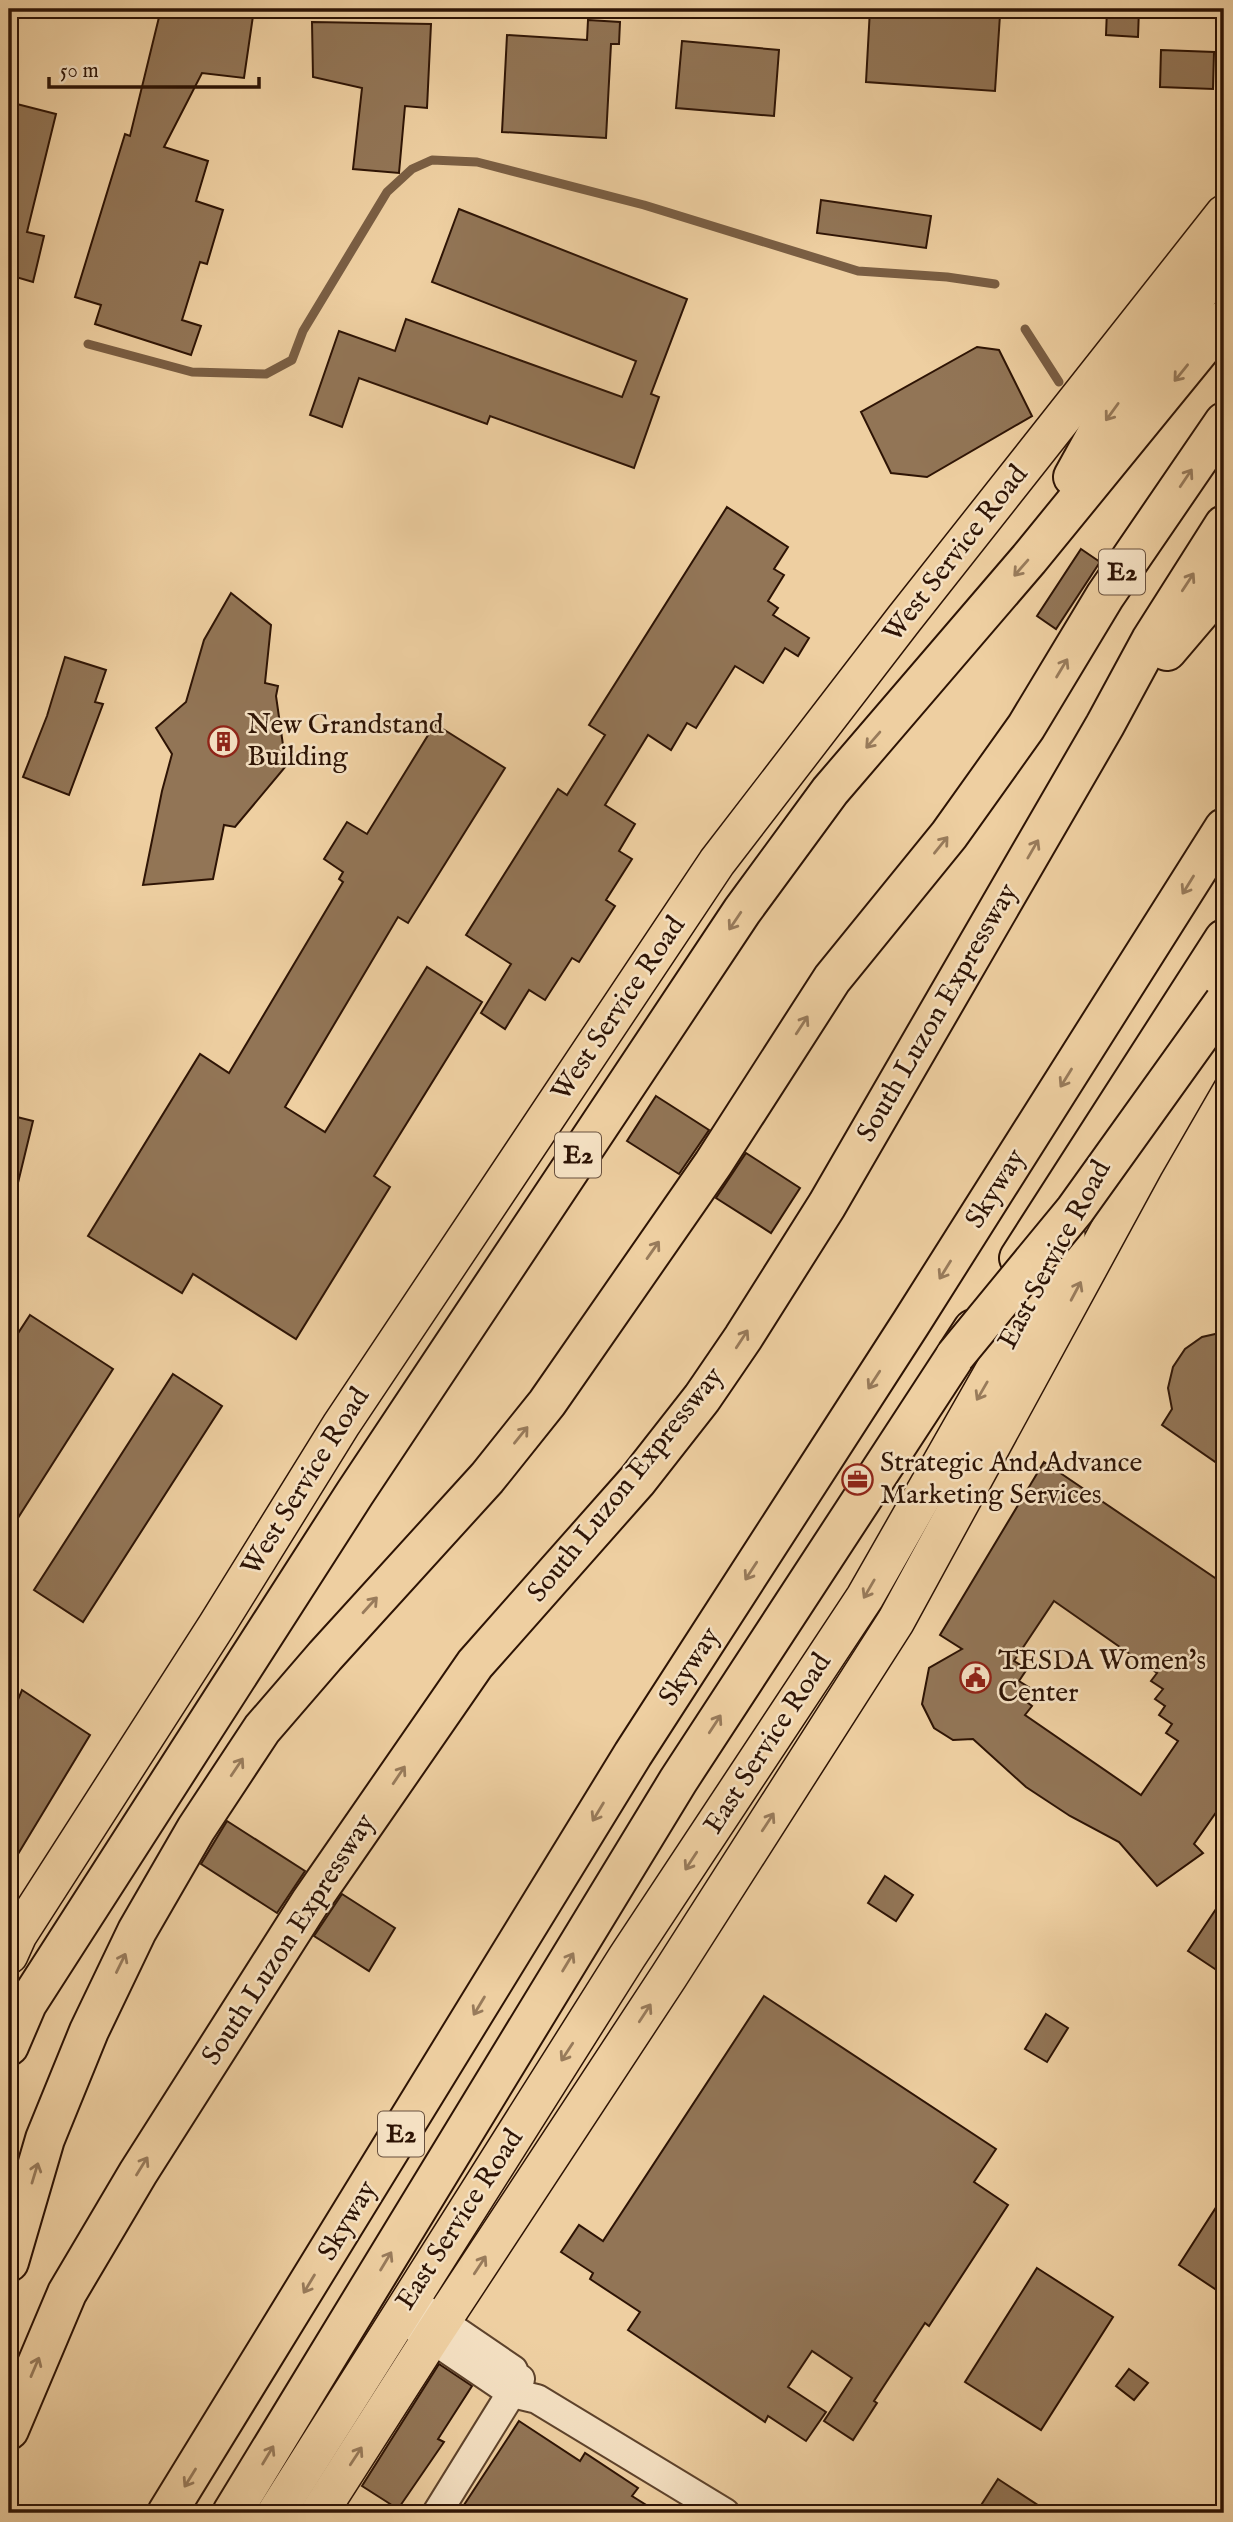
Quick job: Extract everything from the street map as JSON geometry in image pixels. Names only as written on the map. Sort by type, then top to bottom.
[{"type":"highway","points":[[1049,534],[1072,480],[1099,430],[1224,258]]},
{"type":"highway","name":"E2","points":[[9,2046],[27,2004],[355,1493],[742,911],[830,791],[1049,534],[1224,320]]},
{"type":"highway","name":"E2","points":[[9,2262],[46,2139],[89,2031],[137,1931],[196,1829],[262,1729],[324,1656],[486,1478],[547,1403],[713,1164],[832,979],[949,835],[1026,727],[1105,596],[1224,422]]},
{"type":"highway","name":"South Luzon Expressway","points":[[9,2430],[67,2292],[138,2173],[311,1901],[475,1664],[637,1481],[726,1364],[827,1205],[1105,725],[1151,640],[1224,525]]},
{"type":"highway","points":[[1105,725],[1224,584]]},
{"type":"highway","name":"Skyway","points":[[167,2513],[633,1754],[911,1323],[1224,828]]},
{"type":"highway","name":"Skyway","points":[[232,2513],[677,1781],[1224,939]]},
{"type":"highway","points":[[955,1356],[1075,1210],[1224,1002]]},
{"type":"main road","name":"West Service Road","points":[[9,1955],[18,1935],[217,1625],[341,1425],[717,862],[904,619],[1224,214]]},
{"type":"main road","name":"East Service Road","points":[[319,2513],[677,1965],[896,1621],[1030,1342],[1110,1150],[1224,953]]},
{"type":"main road","name":"East Service Road","points":[[276,2513],[628,1958],[1145,1164],[1224,1027]]},
{"type":"street","points":[[404,2308],[523,2389],[725,2513]]},
{"type":"street","points":[[436,2513],[523,2389]]},
{"type":"building","points":[[161,9],[254,9],[244,78],[202,73],[164,147],[208,161],[196,201],[223,210],[207,264],[200,262],[182,320],[201,326],[191,355],[95,324],[101,305],[75,297],[125,134],[130,136]]},
{"type":"building","points":[[870,9],[1000,15],[995,91],[866,82]]},
{"type":"building","points":[[1107,9],[1139,9],[1138,37],[1106,35]]},
{"type":"building","points":[[588,20],[620,22],[619,44],[611,44],[606,138],[502,132],[507,35],[587,40]]},
{"type":"building","points":[[312,22],[431,24],[427,108],[405,106],[399,173],[353,169],[362,88],[313,77]]},
{"type":"building","points":[[682,41],[779,50],[774,116],[676,108]]},
{"type":"building","points":[[1161,50],[1214,52],[1213,89],[1160,87]]},
{"type":"building","points":[[9,102],[56,114],[27,232],[44,236],[33,282],[9,275]]},
{"type":"building","points":[[821,200],[931,216],[926,248],[817,233]]},
{"type":"building","points":[[459,209],[687,299],[651,394],[659,397],[634,468],[490,416],[487,424],[359,378],[342,427],[310,415],[339,331],[395,351],[406,319],[622,397],[636,361],[432,282]]},
{"type":"building","points":[[977,347],[999,350],[1032,416],[927,477],[891,473],[861,412]]},
{"type":"building","points":[[727,507],[788,547],[774,569],[784,575],[768,601],[778,608],[773,615],[809,638],[798,656],[785,648],[763,683],[735,666],[696,728],[687,723],[671,750],[648,735],[605,805],[635,824],[619,851],[632,859],[606,900],[615,906],[579,962],[572,958],[545,1000],[529,990],[505,1029],[481,1013],[511,964],[466,935],[558,789],[567,795],[605,735],[589,725]]},
{"type":"building","points":[[1081,549],[1100,562],[1056,629],[1037,616]]},
{"type":"building","name":"New Grandstand Building","points":[[231,593],[271,625],[265,683],[278,686],[276,696],[286,766],[235,827],[224,825],[213,879],[143,885],[172,754],[156,728],[186,702],[204,640]]},
{"type":"building","points":[[65,657],[106,670],[95,702],[103,704],[69,795],[23,777],[47,716]]},
{"type":"building","points":[[435,724],[505,768],[408,923],[398,917],[285,1107],[325,1132],[427,967],[482,1002],[374,1176],[390,1187],[296,1339],[193,1274],[182,1293],[88,1236],[200,1054],[229,1073],[343,882],[339,879],[343,872],[324,859],[347,822],[367,834]]},
{"type":"building","points":[[656,1096],[709,1130],[679,1174],[627,1141]]},
{"type":"building","points":[[9,1115],[33,1121],[17,1187],[9,1186]]},
{"type":"building","points":[[746,1153],[800,1188],[771,1233],[716,1198]]},
{"type":"building","points":[[30,1315],[113,1369],[9,1532],[9,1347]]},
{"type":"building","points":[[1224,1332],[1224,1468],[1162,1425],[1172,1409],[1168,1388],[1173,1367],[1185,1349],[1202,1337]]},
{"type":"building","points":[[173,1374],[222,1406],[83,1622],[34,1590]]},
{"type":"building","name":"TESDA Women's Center","points":[[1044,1462],[1224,1584],[1224,1801],[1194,1844],[1203,1853],[1157,1886],[1119,1842],[1070,1816],[1026,1787],[973,1739],[953,1740],[934,1728],[922,1704],[929,1668],[962,1649],[940,1635]],"holes":[[[1054,1601],[1157,1673],[1151,1681],[1163,1689],[1155,1699],[1165,1706],[1159,1715],[1172,1724],[1166,1733],[1178,1741],[1141,1795],[1025,1715],[1032,1706],[1023,1699],[1030,1688],[1019,1681],[1027,1669],[1014,1661]]]},
{"type":"building","points":[[22,1690],[90,1735],[9,1869],[9,1721]]},
{"type":"building","points":[[227,1821],[305,1871],[277,1913],[201,1864]]},
{"type":"building","points":[[885,1876],[913,1895],[896,1921],[868,1903]]},
{"type":"building","points":[[342,1894],[395,1928],[369,1971],[314,1936]]},
{"type":"building","points":[[1224,1897],[1224,1975],[1188,1951]]},
{"type":"building","points":[[764,1996],[996,2149],[974,2182],[1008,2205],[929,2326],[925,2323],[874,2401],[877,2403],[853,2440],[824,2421],[852,2378],[812,2351],[788,2387],[826,2412],[806,2441],[768,2416],[765,2422],[628,2330],[640,2312],[590,2279],[593,2273],[561,2252],[579,2225],[603,2241]]},
{"type":"building","points":[[1046,2014],[1068,2028],[1047,2062],[1025,2049]]},
{"type":"building","points":[[1224,2195],[1224,2295],[1179,2265]]},
{"type":"building","points":[[1037,2268],[1113,2317],[1041,2430],[965,2382]]},
{"type":"building","points":[[439,2364],[472,2386],[438,2439],[444,2442],[398,2509],[362,2486]]},
{"type":"building","points":[[1129,2369],[1148,2383],[1134,2400],[1116,2386]]},
{"type":"building","points":[[519,2421],[580,2461],[585,2453],[638,2488],[632,2496],[659,2513],[477,2513],[464,2505]]},
{"type":"building","points":[[998,2479],[1050,2513],[976,2513]]},
{"type":"waterway","points":[[88,344],[192,372],[266,374],[292,360],[303,331],[387,192],[412,169],[432,160],[477,162],[644,205],[858,271],[947,277],[995,284]]},
{"type":"waterway","points":[[1025,329],[1059,382]]},
{"type":"place","name":"New Grandstand Building","points":[[224,741]]},
{"type":"place","name":"Strategic And Advance Marketing Services","points":[[857,1479]]},
{"type":"place","name":"TESDA Women's Center","points":[[975,1677]]}]
